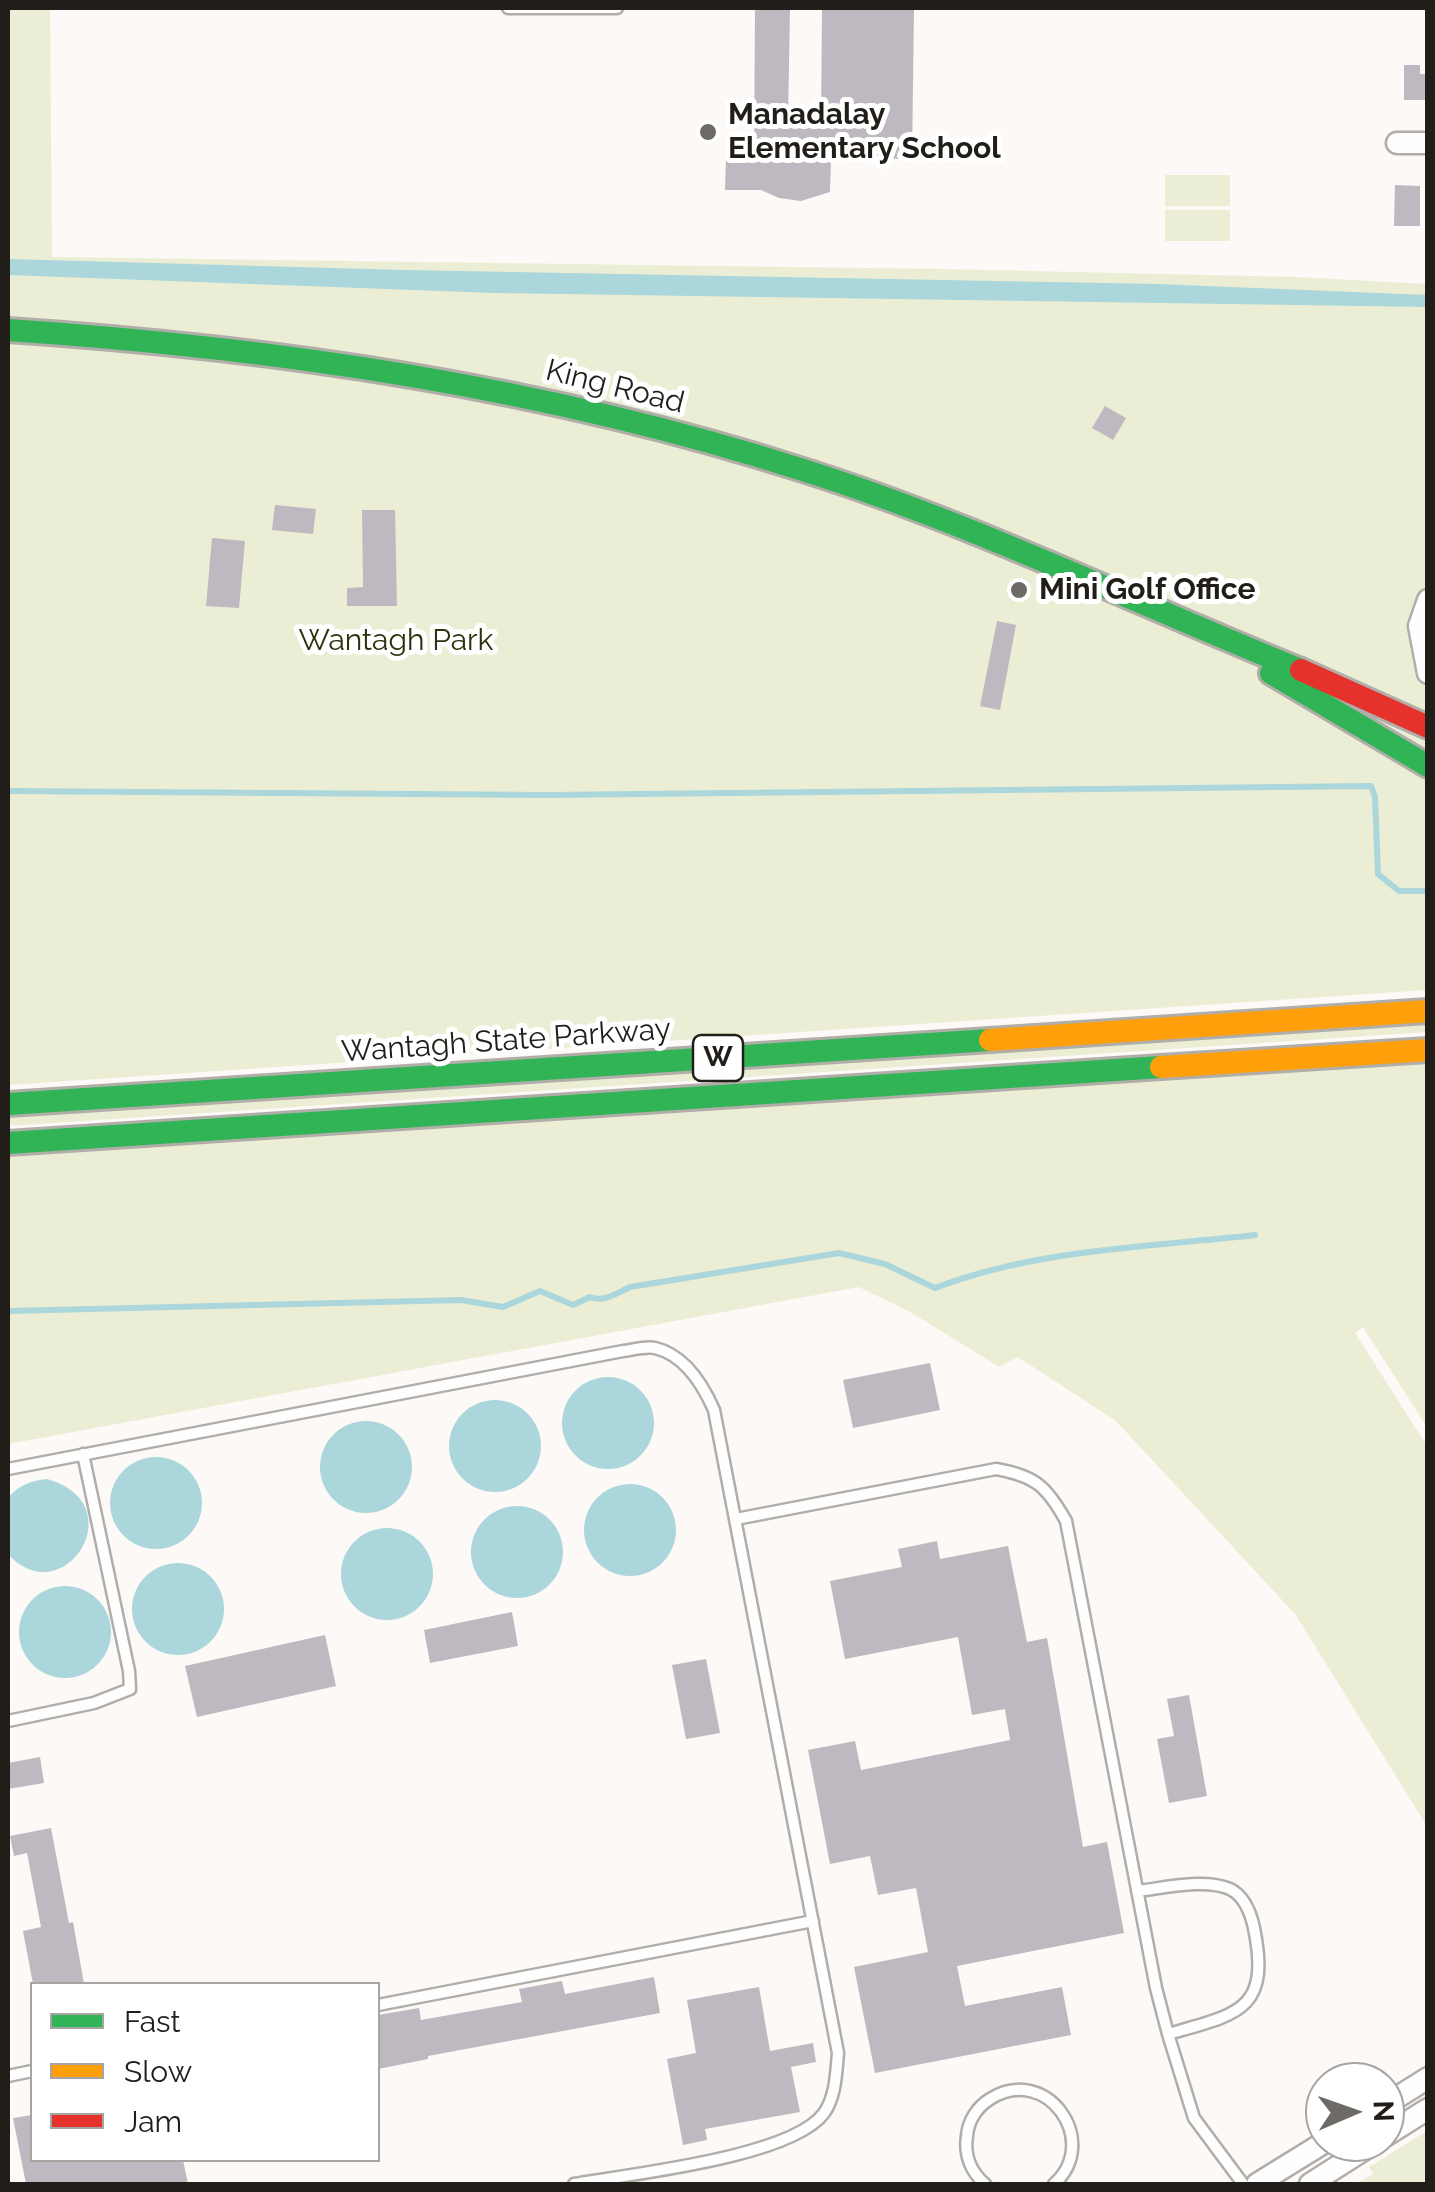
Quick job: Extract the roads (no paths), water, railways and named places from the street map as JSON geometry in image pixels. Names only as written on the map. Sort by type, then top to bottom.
[{"type":"main road","name":"King Road","points":[[8,330],[306,355],[450,379],[661,427],[914,508],[1422,721]]},
{"type":"main road","name":"King Road","points":[[1179,620],[1428,766]]},
{"type":"main road","name":"Wantagh State Parkway","points":[[8,1104],[1428,1011]]},
{"type":"main road","name":"W","points":[[8,1142],[1428,1050]]},
{"type":"street","points":[[1398,143],[1428,143]]},
{"type":"street","points":[[1428,600],[1419,626],[1428,672]]},
{"type":"street","points":[[1405,2092],[1428,2078]]},
{"type":"street","points":[[1405,2123],[1428,2109]]},
{"type":"street","points":[[1257,2184],[1305,2154]]},
{"type":"street","points":[[1310,2184],[1345,2162]]},
{"type":"lane","points":[[508,8],[617,8]]},
{"type":"lane","points":[[8,1468],[655,1348],[681,1363],[702,1382],[714,1410],[736,1518],[838,2053],[835,2087],[824,2113],[798,2136],[766,2149],[574,2184]]},
{"type":"lane","points":[[8,1720],[94,1703],[130,1689],[82,1454]]},
{"type":"lane","points":[[736,1518],[996,1469],[1026,1475],[1051,1494],[1066,1521],[1168,2034],[1194,2118],[1243,2184]]},
{"type":"lane","points":[[1138,1891],[1212,1885],[1234,1890],[1247,1906],[1253,1923],[1262,1970],[1255,1991],[1242,2007],[1214,2021],[1168,2034]]},
{"type":"lane","points":[[380,2005],[813,1921]]},
{"type":"lane","points":[[985,2184],[970,2166],[967,2131],[974,2114],[986,2101],[1002,2092],[1020,2089],[1054,2102],[1066,2116],[1073,2150],[1068,2167],[1054,2184]]},
{"type":"water","points":[[8,259],[1158,284],[1427,295],[1428,307],[495,293],[8,275]]},
{"type":"water","points":[[608,1377],[641,1390],[654,1423],[641,1456],[608,1469],[575,1456],[562,1423],[575,1390]]},
{"type":"water","points":[[495,1400],[513,1404],[527,1414],[537,1428],[541,1446],[537,1464],[527,1478],[513,1488],[495,1492],[477,1488],[463,1478],[453,1464],[449,1446],[453,1428],[463,1414],[477,1404]]},
{"type":"water","points":[[366,1421],[384,1424],[399,1434],[409,1449],[409,1485],[399,1500],[384,1510],[366,1513],[348,1510],[333,1500],[323,1485],[320,1467],[323,1449],[333,1434],[348,1424]]},
{"type":"water","points":[[156,1457],[182,1465],[194,1477],[202,1503],[194,1529],[182,1541],[156,1549],[130,1541],[118,1529],[110,1503],[118,1477],[130,1465]]},
{"type":"water","points":[[47,1479],[73,1492],[86,1510],[88,1530],[82,1549],[68,1564],[50,1572],[29,1569],[8,1554],[8,1498],[25,1484]]},
{"type":"water","points":[[630,1484],[663,1497],[676,1530],[663,1563],[630,1576],[597,1563],[584,1530],[597,1497]]},
{"type":"water","points":[[517,1506],[535,1510],[549,1520],[559,1534],[563,1552],[559,1570],[549,1584],[535,1594],[517,1598],[499,1594],[485,1584],[475,1570],[471,1552],[475,1534],[485,1520],[499,1510]]},
{"type":"water","points":[[387,1528],[405,1531],[420,1541],[430,1556],[430,1592],[420,1607],[405,1617],[387,1620],[369,1617],[354,1607],[344,1592],[341,1574],[344,1556],[354,1541],[369,1531]]},
{"type":"water","points":[[178,1563],[211,1576],[224,1609],[211,1642],[178,1655],[145,1642],[132,1609],[145,1576]]},
{"type":"water","points":[[65,1586],[83,1590],[97,1600],[107,1614],[111,1632],[107,1650],[97,1664],[83,1674],[65,1678],[47,1674],[33,1664],[23,1650],[19,1632],[23,1614],[33,1600],[47,1590]]},
{"type":"waterway","points":[[8,791],[548,795],[1371,786],[1375,797],[1378,874],[1399,891],[1428,891]]},
{"type":"waterway","points":[[8,1311],[461,1300],[503,1307],[540,1291],[573,1305],[630,1287],[839,1253],[885,1264],[935,1288],[1053,1257],[1255,1235]]},
{"type":"place","name":"Manadalay Elementary School","points":[[708,132]]},
{"type":"place","name":"Mini Golf Office","points":[[1019,590]]},
{"type":"park label","name":"Wantagh Park","points":[[396,641]]}]
